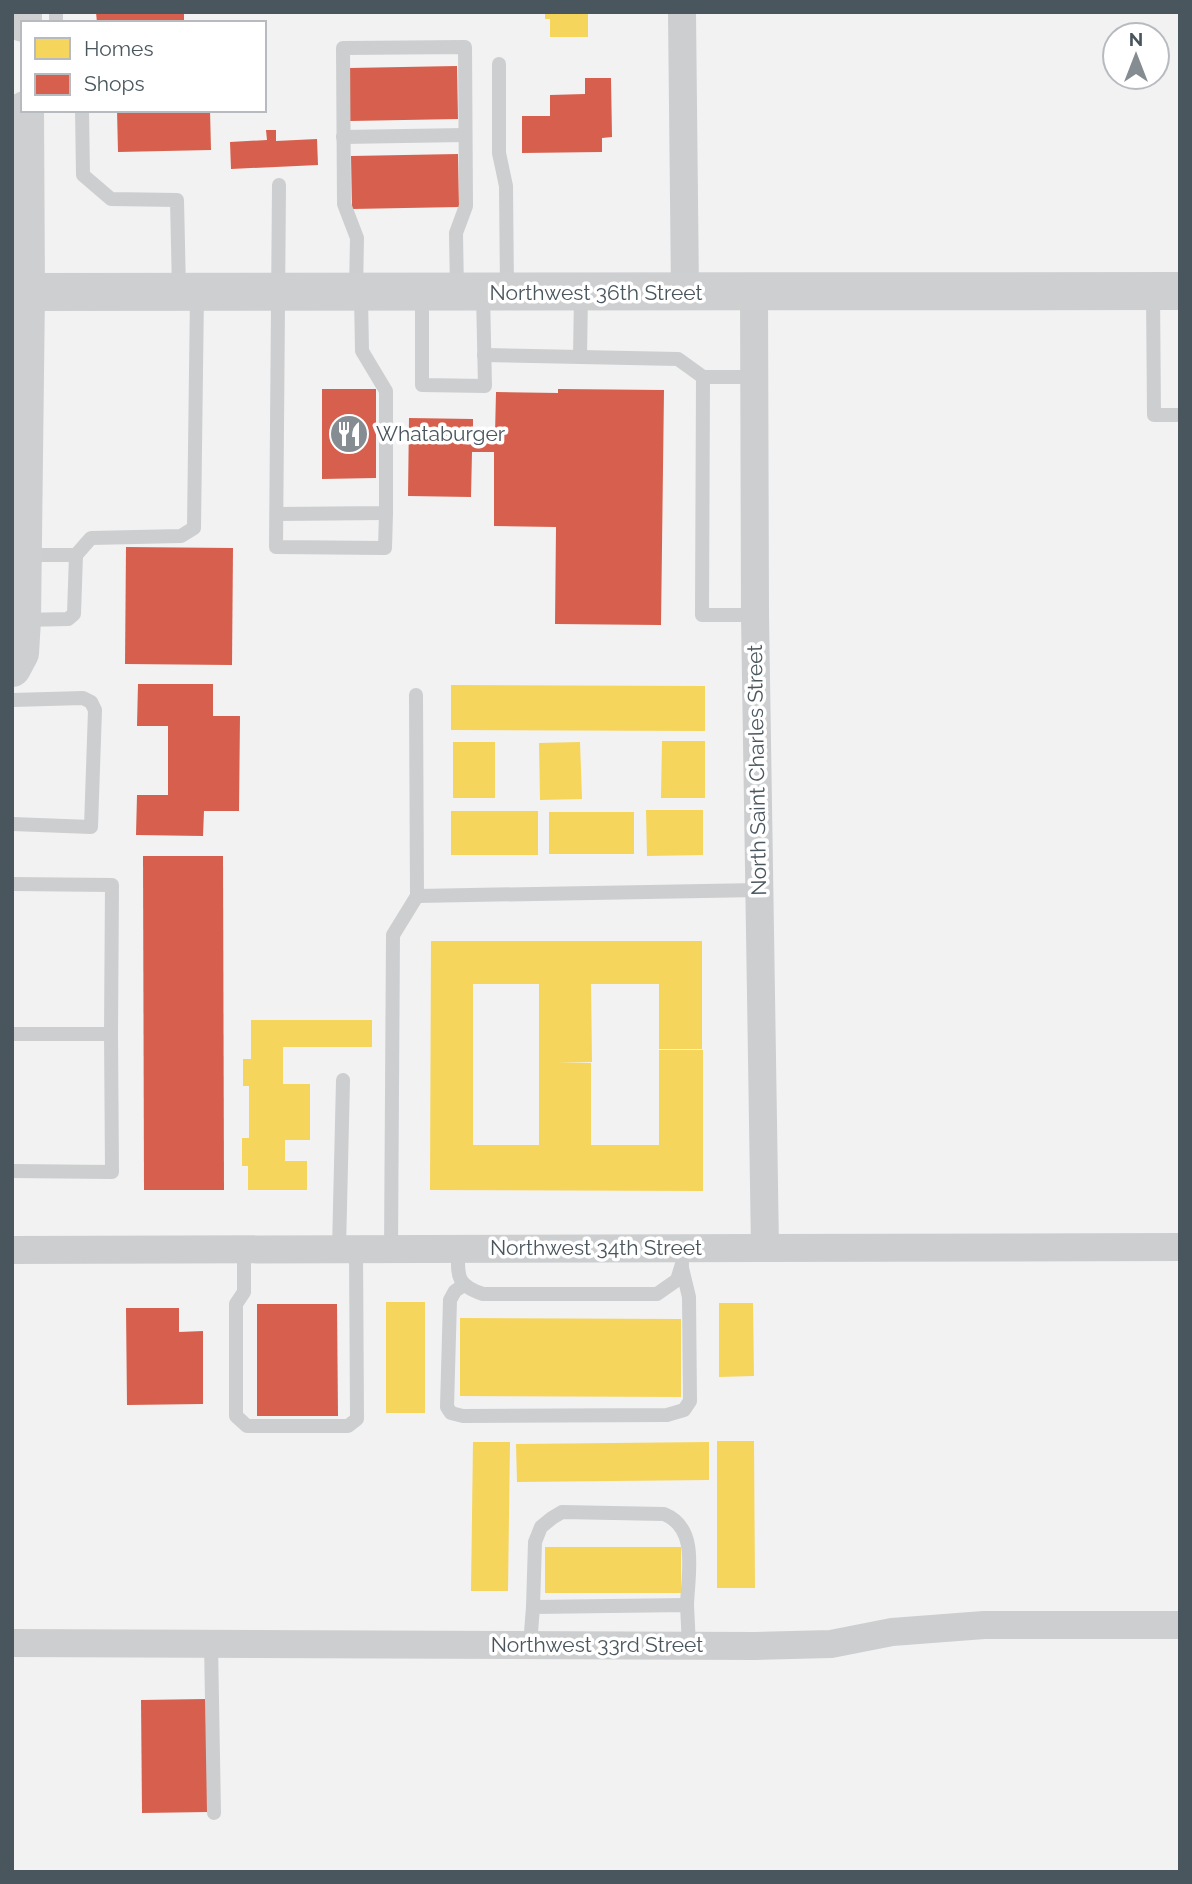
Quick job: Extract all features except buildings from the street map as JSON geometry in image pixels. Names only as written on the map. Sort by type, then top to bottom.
[{"type":"main road","points":[[12,668],[20,653],[22,620],[19,292],[25,112]]},
{"type":"main road","name":"Northwest 36th Street","points":[[19,292],[1166,291]]},
{"type":"street","points":[[682,12],[685,292]]},
{"type":"street","name":"North Saint Charles Street","points":[[754,292],[755,615],[765,1248]]},
{"type":"street","name":"Northwest 34th Street","points":[[12,1250],[458,1248],[682,1258],[765,1248],[1180,1247]]},
{"type":"street","name":"Northwest 33rd Street","points":[[12,1643],[689,1646],[831,1643],[892,1632],[984,1625],[1180,1625]]},
{"type":"lane","points":[[279,185],[276,547],[385,548],[386,391],[362,351],[357,238],[344,204],[343,48],[465,47],[466,206],[456,233],[467,293],[485,355],[485,386],[422,385],[467,293],[506,186],[499,153],[499,64]]},
{"type":"lane","points":[[22,620],[68,619],[74,614],[76,555],[91,538],[181,536],[194,528],[188,293],[177,200],[111,199],[83,174],[82,112]]},
{"type":"lane","points":[[344,137],[465,135]]},
{"type":"lane","points":[[1166,291],[1154,415],[1180,415]]},
{"type":"lane","points":[[580,357],[581,292]]},
{"type":"lane","points":[[485,355],[678,359],[703,377],[754,377]]},
{"type":"lane","points":[[703,377],[702,615],[755,615]]},
{"type":"lane","points":[[277,514],[386,513]]},
{"type":"lane","points":[[22,555],[76,555]]},
{"type":"lane","points":[[391,1248],[393,935],[417,895],[416,695]]},
{"type":"lane","points":[[12,700],[83,698],[91,702],[95,710],[91,827],[12,824]]},
{"type":"lane","points":[[12,884],[112,885],[112,1171],[12,1171]]},
{"type":"lane","points":[[417,895],[759,890]]},
{"type":"lane","points":[[12,1034],[111,1034]]},
{"type":"lane","points":[[244,1249],[244,1292],[236,1304],[236,1416],[247,1426],[348,1426],[357,1419],[343,1080]]},
{"type":"lane","points":[[458,1248],[458,1272],[464,1285],[469,1290],[484,1294],[657,1294],[677,1280],[682,1258]]},
{"type":"lane","points":[[464,1285],[455,1291],[450,1300],[447,1407],[452,1413],[463,1416],[667,1415],[684,1410],[690,1401],[689,1297],[682,1258]]},
{"type":"lane","points":[[530,1645],[535,1542],[541,1527],[562,1512],[664,1514],[676,1519],[684,1528],[688,1539],[689,1646]]},
{"type":"lane","points":[[533,1607],[687,1605]]},
{"type":"lane","points":[[211,1644],[214,1814]]},
{"type":"place","name":"Whataburger","points":[[349,434]]}]
